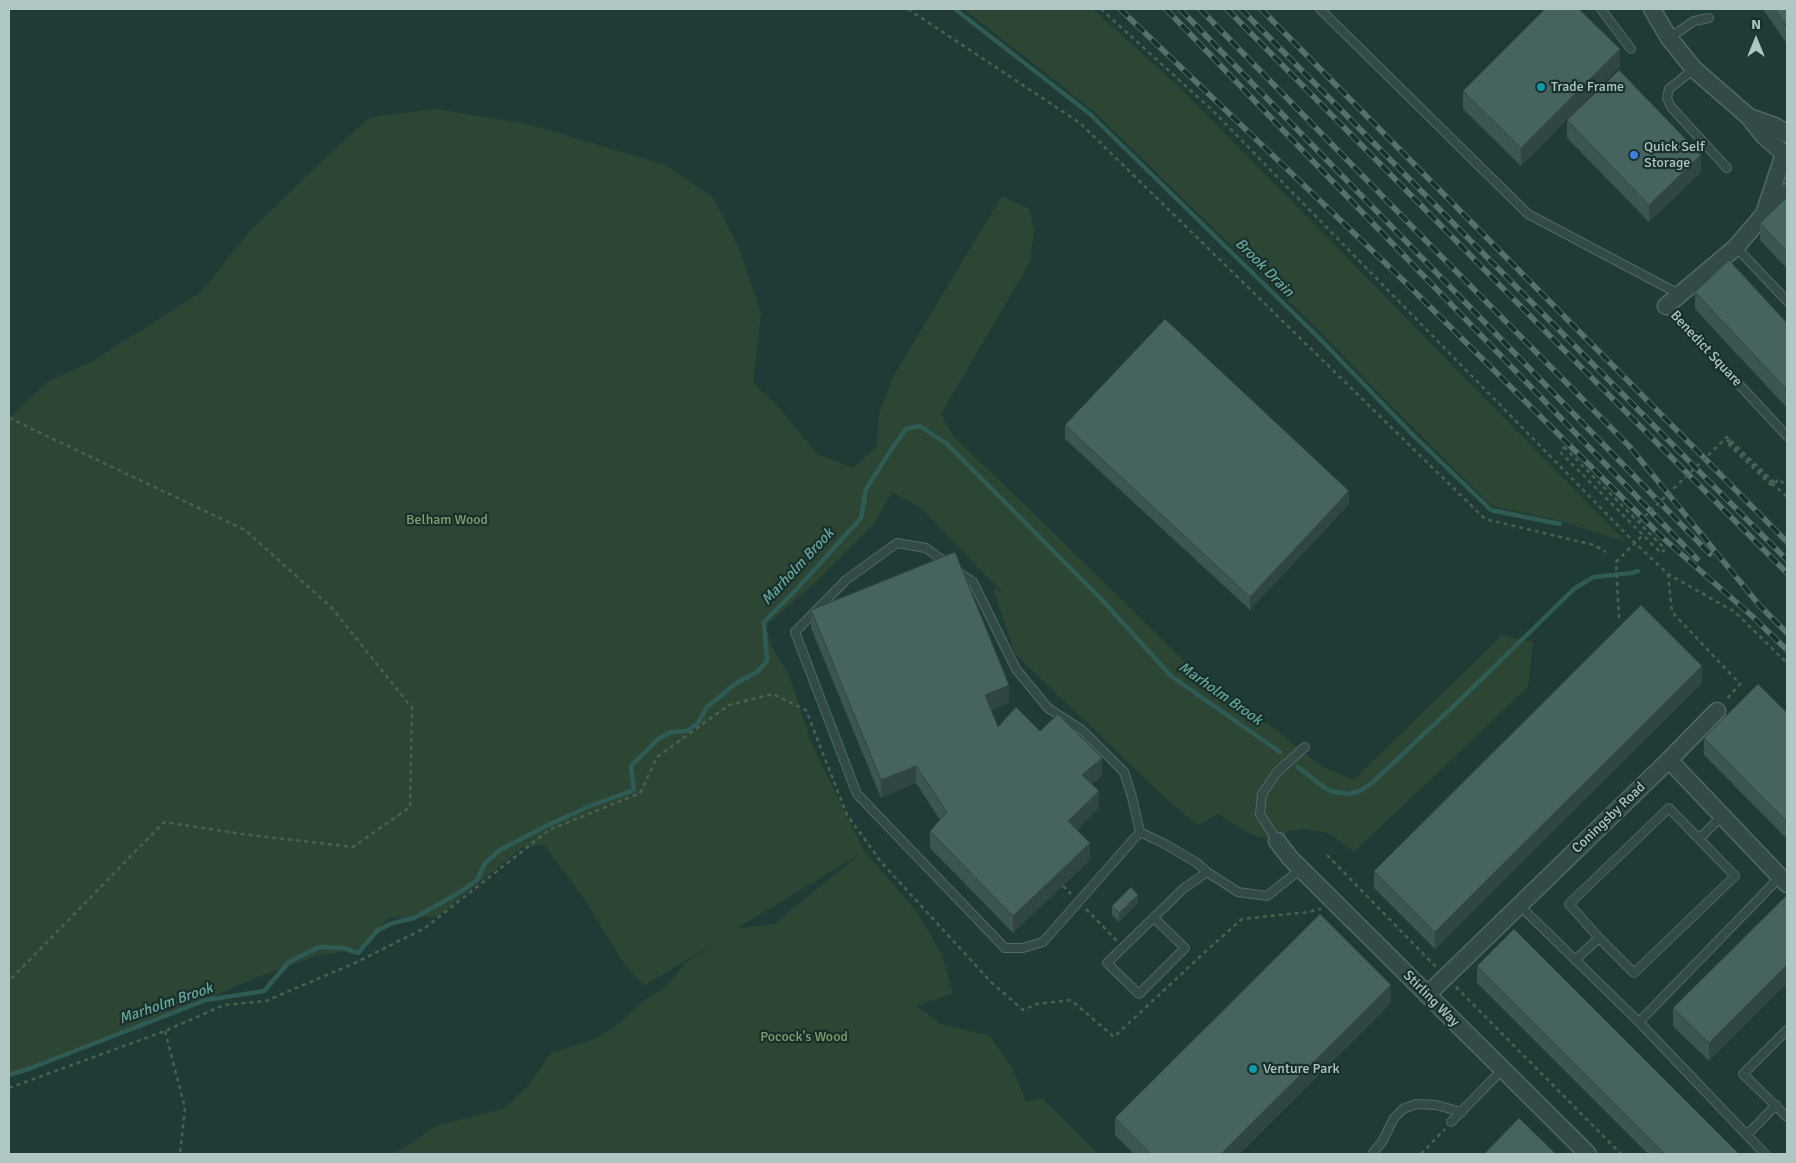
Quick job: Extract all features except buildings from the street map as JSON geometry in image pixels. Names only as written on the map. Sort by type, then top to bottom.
[{"type":"street","points":[[1652,9],[1670,38],[1694,69],[1749,118],[1784,155]]},
{"type":"street","points":[[1749,118],[1775,126],[1787,134]]},
{"type":"street","name":"Benedict Square","points":[[1765,213],[1784,155]]},
{"type":"street","name":"Benedict Square","points":[[1666,306],[1736,247],[1765,213],[1787,192]]},
{"type":"street","name":"Coningsby Road","points":[[1427,995],[1669,760],[1716,711]]},
{"type":"street","points":[[1669,760],[1784,881]]},
{"type":"street","name":"Stirling Way","points":[[1277,842],[1301,869],[1588,1154]]},
{"type":"lane","points":[[1320,9],[1528,214],[1679,294]]},
{"type":"lane","points":[[1602,9],[1631,49]]},
{"type":"lane","points":[[1670,38],[1694,22],[1709,18]]},
{"type":"lane","points":[[1694,69],[1669,89],[1666,98],[1671,107],[1727,168]]},
{"type":"lane","points":[[1736,247],[1787,302]]},
{"type":"lane","name":"Benedict Square","points":[[1666,306],[1787,436]]},
{"type":"lane","points":[[898,543],[926,548],[973,582],[1016,670],[1048,708],[1082,730],[1124,772],[1140,832],[1042,942],[1023,948],[1005,948],[857,794],[795,632],[846,580],[898,543]]},
{"type":"lane","points":[[1277,842],[1260,814],[1262,794],[1276,772],[1305,747]]},
{"type":"lane","points":[[1669,808],[1735,876],[1634,973],[1599,938],[1569,904],[1669,808]]},
{"type":"lane","points":[[1699,839],[1722,816]]},
{"type":"lane","points":[[1140,832],[1197,863],[1207,872],[1238,892],[1267,896],[1301,869]]},
{"type":"lane","points":[[1154,918],[1185,948],[1139,994],[1107,963],[1183,889],[1207,872]]},
{"type":"lane","points":[[1640,1022],[1784,881]]},
{"type":"lane","points":[[1519,905],[1640,1022],[1765,1154]]},
{"type":"lane","points":[[1575,960],[1599,938]]},
{"type":"lane","points":[[1787,1030],[1744,1074],[1787,1117]]},
{"type":"lane","points":[[1452,1122],[1502,1070]]},
{"type":"lane","points":[[1372,1154],[1382,1142],[1394,1118],[1403,1109],[1416,1104],[1436,1105],[1462,1112]]},
{"type":"lane","points":[[1746,1135],[1776,1105]]},
{"type":"path","points":[[908,9],[1080,123],[1485,519],[1594,545],[1606,552]]},
{"type":"path","points":[[1102,9],[1211,109],[1635,543],[1668,574],[1735,612],[1787,663]]},
{"type":"path","points":[[9,418],[245,530],[331,606],[412,708],[410,808],[353,847],[242,834],[164,822],[9,981]]},
{"type":"path","points":[[1639,522],[1728,437],[1773,484]]},
{"type":"path","points":[[1773,484],[1765,480],[1733,448],[1726,442],[1729,440],[1774,483],[1770,487],[1726,444],[1729,442],[1773,484],[1787,497]]},
{"type":"path","points":[[1564,447],[1639,522],[1665,549],[1661,553],[1560,452],[1564,447]]},
{"type":"path","points":[[1773,484],[1779,479],[1787,487]]},
{"type":"path","points":[[1619,618],[1616,562],[1643,535]]},
{"type":"path","points":[[1668,574],[1672,612],[1740,684],[1716,711]]},
{"type":"path","points":[[9,1088],[165,1031],[224,1005],[266,1001],[357,962],[425,928],[549,830],[640,793],[657,757],[729,705],[773,694],[806,710],[848,815],[882,863],[991,982],[1023,1010],[1037,1004],[1071,1000],[1114,1037],[1242,919],[1308,912],[1336,904]]},
{"type":"path","points":[[1327,855],[1434,965]]},
{"type":"path","points":[[1063,886],[1123,947]]},
{"type":"path","points":[[1468,1000],[1621,1154]]},
{"type":"path","points":[[165,1031],[185,1108],[180,1154]]},
{"type":"path","points":[[1421,1154],[1452,1122]]},
{"type":"green space","points":[[964,9],[1093,9],[1182,90],[1626,542],[1560,521],[1492,506],[1319,331],[1092,110]]},
{"type":"green space","name":"Belham Wood","points":[[436,109],[528,124],[666,165],[713,198],[739,248],[761,313],[753,383],[775,403],[817,454],[853,468],[877,446],[879,414],[893,377],[1002,196],[1029,209],[1034,230],[1030,262],[941,414],[953,436],[1200,677],[1268,724],[1321,766],[1354,780],[1502,635],[1533,642],[1528,687],[1354,852],[1329,833],[1304,829],[1289,831],[1277,841],[1252,835],[1218,814],[1198,825],[1173,805],[1015,654],[993,587],[1003,593],[921,508],[892,492],[874,524],[817,581],[766,626],[772,647],[790,677],[812,745],[864,851],[917,912],[942,955],[953,993],[917,1006],[939,1023],[990,1036],[1013,1069],[1026,1102],[1042,1098],[1098,1154],[388,1154],[399,1151],[436,1126],[505,1108],[528,1086],[551,1053],[597,1038],[618,1024],[640,1004],[666,986],[686,962],[721,939],[644,986],[625,965],[583,897],[544,845],[523,847],[437,917],[388,918],[363,948],[316,956],[245,982],[188,1008],[9,1077],[9,418],[48,381],[91,362],[201,292],[250,231],[370,117]],"holes":[[[860,854],[774,924],[739,928]]]},
{"type":"waterway","name":"Brook Drain","points":[[955,9],[1090,114],[1319,338],[1413,435],[1491,510],[1560,524]]},
{"type":"waterway","name":"Marholm Brook","points":[[9,1075],[206,1000],[264,991],[289,962],[319,947],[343,948],[358,953],[378,930],[393,923],[414,918],[457,894],[477,880],[485,863],[500,850],[590,806],[634,790],[631,766],[658,739],[671,732],[687,731],[698,723],[707,707],[735,684],[757,672],[767,661],[764,622],[796,590],[861,518],[866,489],[906,429],[920,426],[947,444],[1104,602],[1171,676],[1280,752]]},
{"type":"waterway","name":"Marholm Brook","points":[[1298,767],[1325,788],[1334,792],[1349,794],[1362,790],[1373,782],[1458,702],[1575,588],[1594,577],[1638,571]]},
{"type":"railway","points":[[1120,9],[1406,283],[1663,538],[1752,616],[1787,650]]},
{"type":"railway","points":[[1166,9],[1697,559]]},
{"type":"railway","points":[[1180,9],[1710,554]]},
{"type":"railway","points":[[1200,9],[1629,446],[1760,606],[1787,633]]},
{"type":"railway","points":[[1227,9],[1787,573]]},
{"type":"railway","points":[[1241,9],[1787,560]]},
{"type":"railway","points":[[1261,9],[1787,542]]},
{"type":"place","name":"Trade Frame","points":[[1541,87]]},
{"type":"place","name":"Quick Self Storage","points":[[1634,155]]},
{"type":"place","name":"Venture Park","points":[[1253,1069]]},
{"type":"park label","name":"Pocock's Wood","points":[[804,1037]]}]
